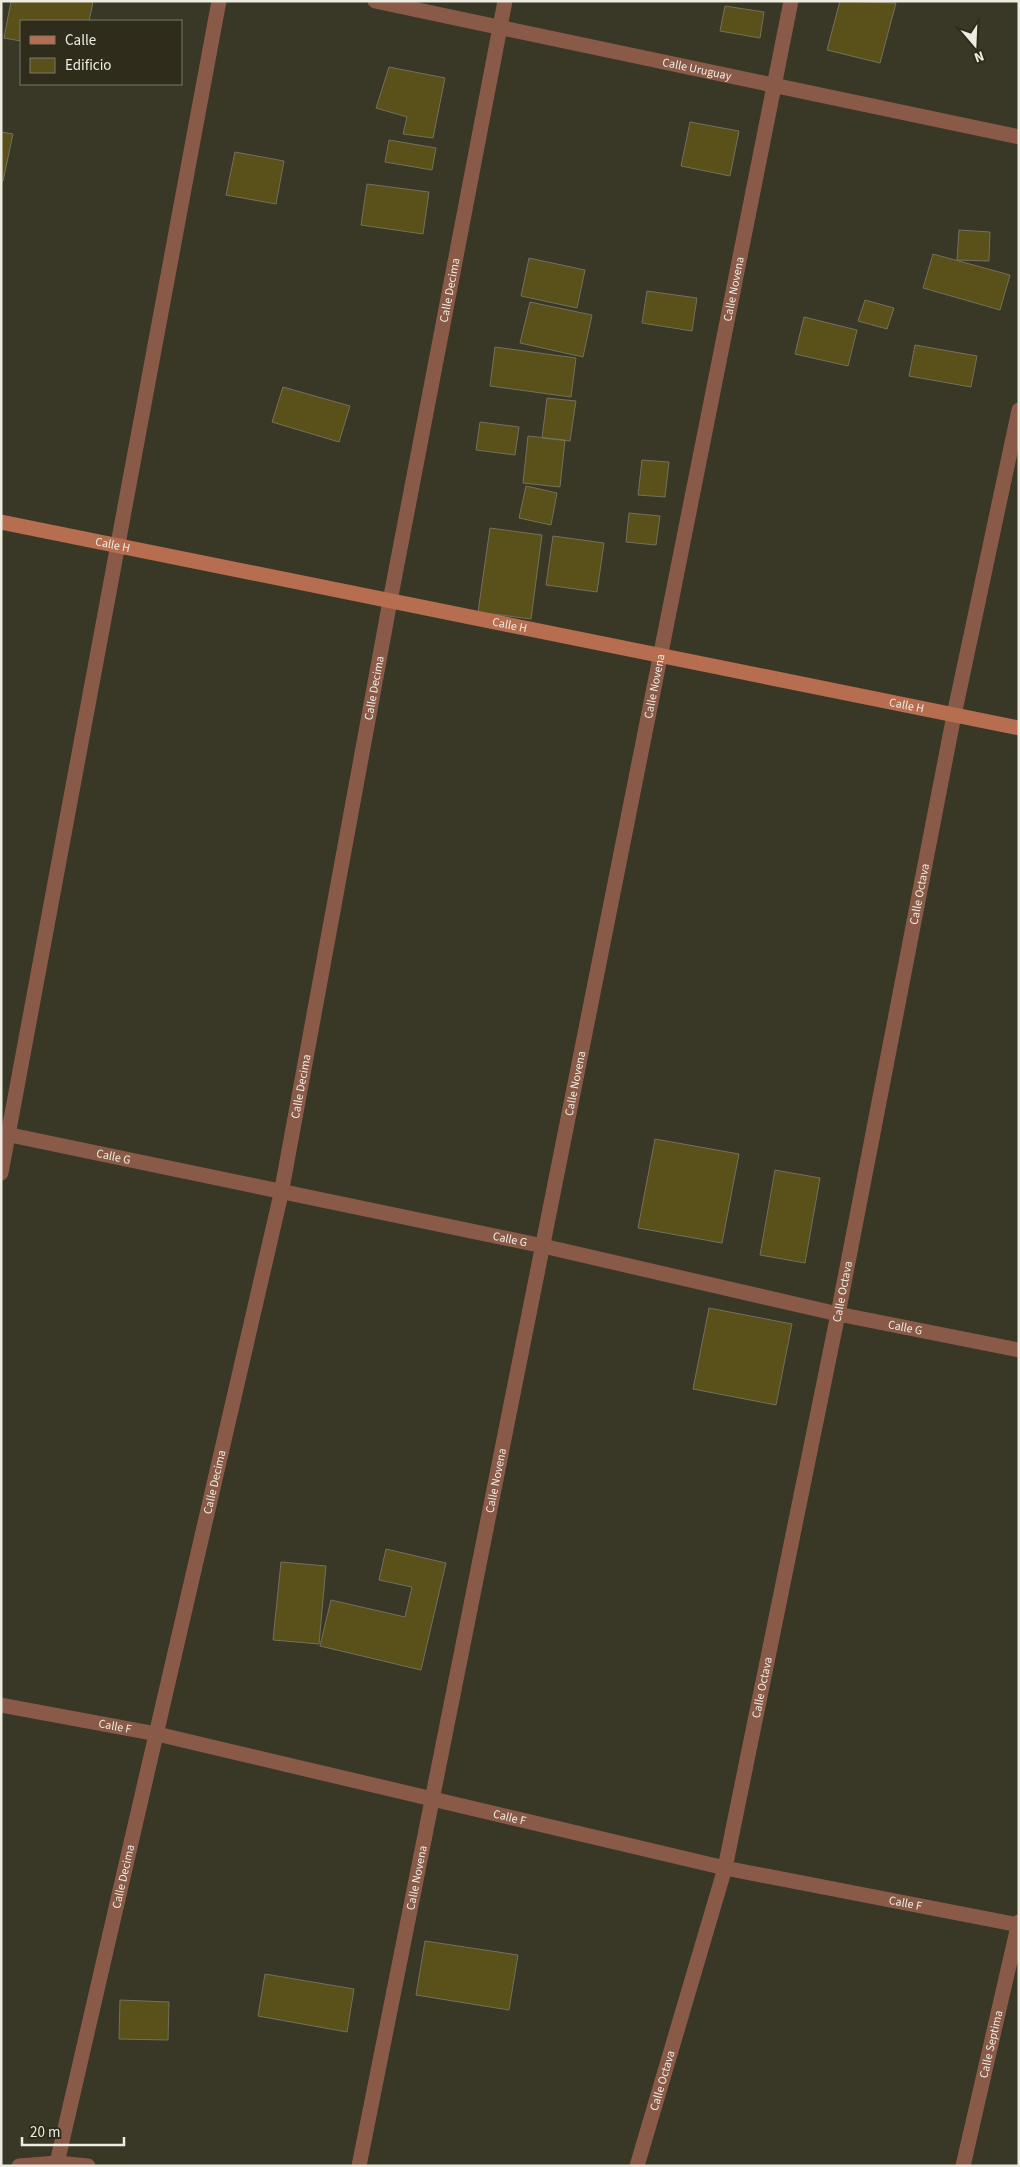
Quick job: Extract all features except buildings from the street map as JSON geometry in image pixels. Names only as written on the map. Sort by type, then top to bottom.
[{"type":"street","points":[[1,1173],[5,1134],[118,546],[219,1]]},
{"type":"street","name":"Calle Uruguay","points":[[376,1],[1019,137]]},
{"type":"street","name":"Calle Decima","points":[[58,2163],[281,1194],[390,601],[505,1]]},
{"type":"street","name":"Calle Novena","points":[[359,2166],[791,1]]},
{"type":"street","name":"Calle Octava","points":[[637,2166],[725,1868],[838,1314],[954,715],[1019,410]]},
{"type":"street","name":"Calle H","points":[[1,522],[1019,728]]},
{"type":"street","name":"Calle G","points":[[5,1134],[281,1194],[543,1246],[838,1314],[1019,1350]]},
{"type":"street","name":"Calle F","points":[[1,1704],[157,1734],[725,1868],[1019,1924]]},
{"type":"street","name":"Calle Septima","points":[[963,2166],[1019,1924]]},
{"type":"street","points":[[20,2166],[58,2163],[88,2166]]}]
